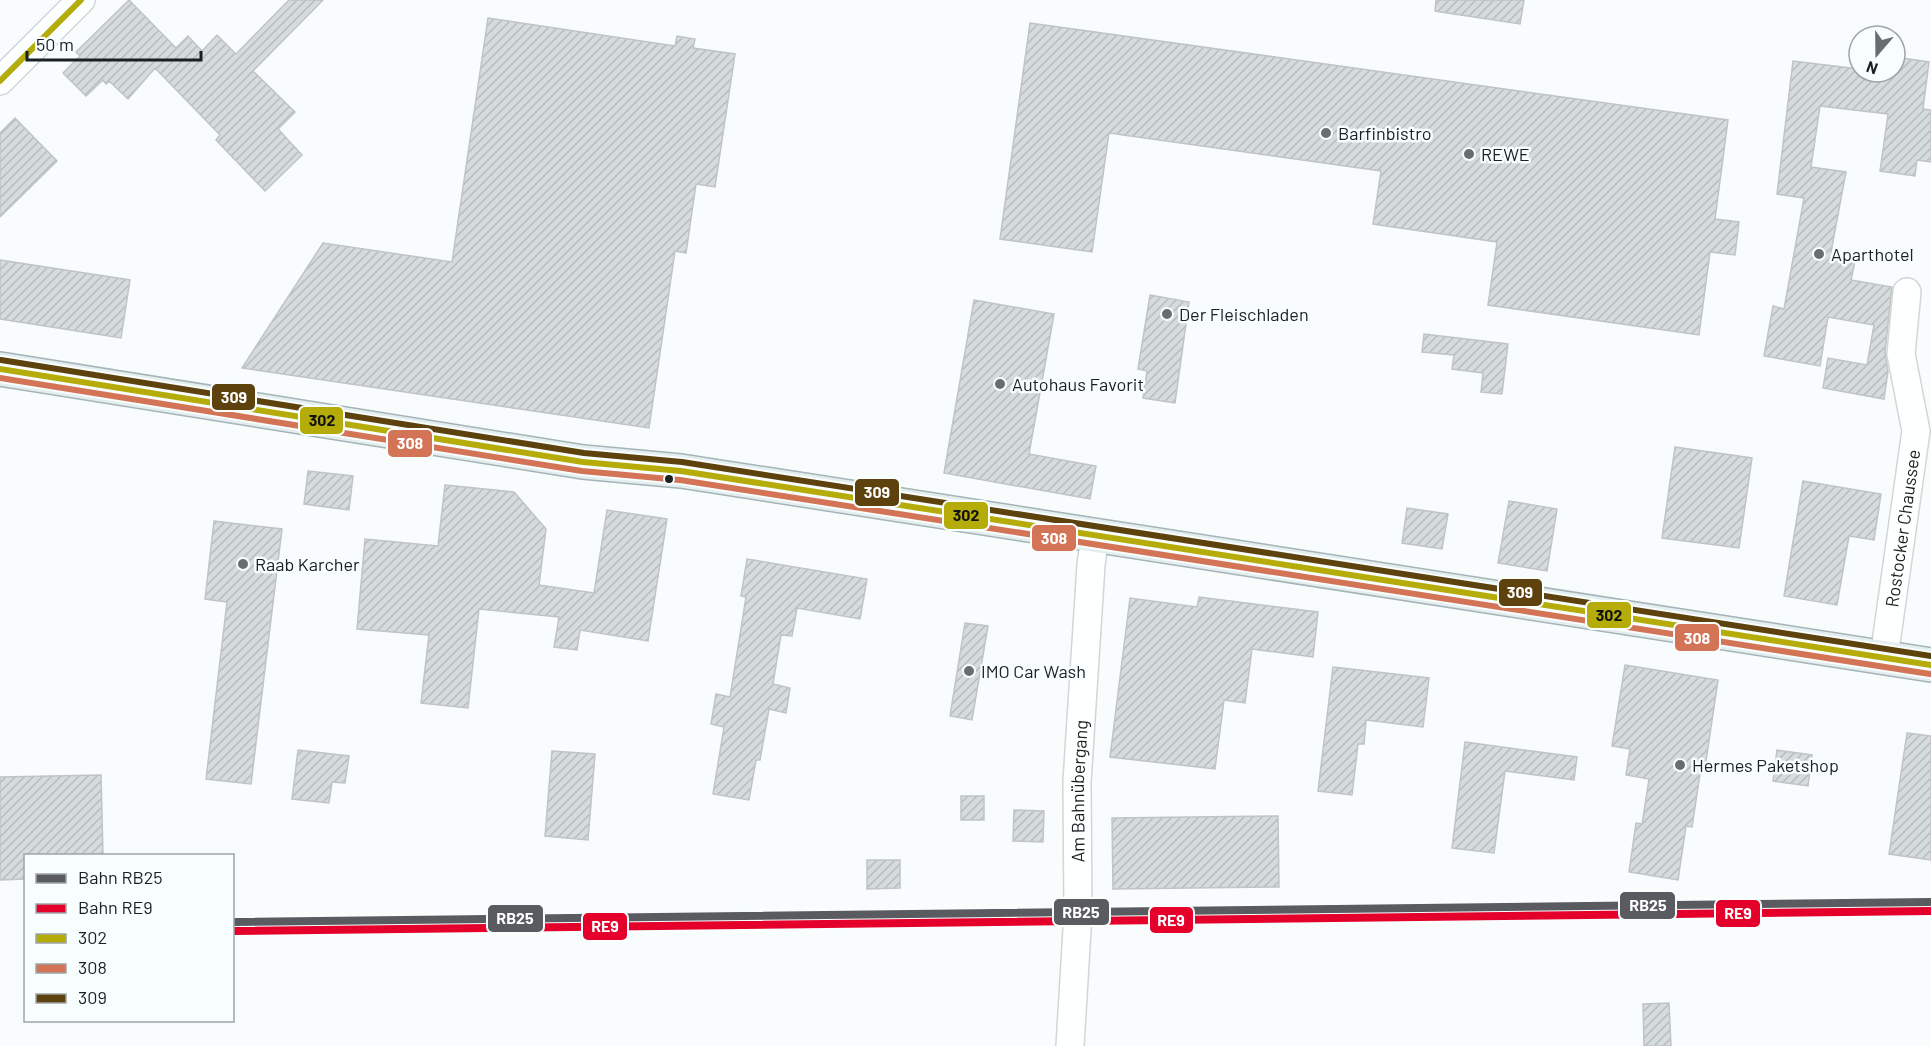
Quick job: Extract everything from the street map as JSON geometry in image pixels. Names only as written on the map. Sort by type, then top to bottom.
[{"type":"main road","points":[[0,369],[583,462],[681,471],[1931,665]]},
{"type":"street","points":[[0,81],[81,0]]},
{"type":"street","name":"Rostocker Chaussee","points":[[1884,657],[1916,430],[1901,354],[1907,292]]},
{"type":"street","name":"Am Bahnübergang","points":[[1070,1046],[1078,913],[1077,782],[1095,536]]},
{"type":"building","points":[[129,0],[176,48],[188,36],[202,51],[217,35],[236,54],[289,0],[323,0],[253,71],[295,112],[278,129],[302,155],[265,191],[216,140],[220,135],[155,68],[128,99],[109,81],[106,84],[103,80],[86,96],[63,73],[80,56],[76,52]]},
{"type":"building","points":[[1436,0],[1524,0],[1520,24],[1435,11]]},
{"type":"building","points":[[488,18],[675,46],[677,36],[695,39],[693,48],[735,54],[715,187],[696,184],[686,253],[675,251],[649,428],[242,368],[323,243],[452,262]]},
{"type":"building","points":[[1030,23],[1728,120],[1715,219],[1739,222],[1735,255],[1710,252],[1699,335],[1488,305],[1497,242],[1373,224],[1381,171],[1109,133],[1092,252],[1000,239]]},
{"type":"building","points":[[1907,59],[1929,62],[1923,109],[1931,110],[1931,162],[1917,160],[1915,176],[1880,171],[1888,114],[1820,106],[1811,167],[1846,172],[1831,252],[1856,256],[1851,280],[1892,287],[1885,352],[1888,371],[1884,399],[1823,388],[1828,358],[1867,365],[1874,325],[1828,317],[1820,366],[1764,356],[1773,306],[1784,309],[1804,198],[1777,194],[1793,61],[1847,68],[1847,84],[1907,84]]},
{"type":"building","points":[[15,118],[57,161],[0,217],[0,133]]},
{"type":"building","points":[[0,260],[130,280],[121,338],[0,319]]},
{"type":"building","points":[[1150,295],[1189,302],[1175,403],[1143,398],[1147,371],[1138,369]]},
{"type":"building","name":"Autohaus Favorit","points":[[974,300],[1054,314],[1029,454],[1096,466],[1090,499],[944,473]]},
{"type":"building","points":[[1424,334],[1508,344],[1502,394],[1481,392],[1483,373],[1452,369],[1454,355],[1422,352]]},
{"type":"building","points":[[1675,447],[1752,458],[1739,548],[1662,538]]},
{"type":"building","points":[[308,471],[353,476],[349,510],[304,504]]},
{"type":"building","points":[[1803,481],[1881,494],[1874,540],[1849,536],[1837,605],[1784,596]]},
{"type":"building","points":[[445,485],[514,492],[546,529],[539,585],[594,593],[607,510],[667,519],[648,641],[580,630],[577,650],[554,647],[559,617],[479,609],[468,708],[421,703],[429,635],[357,629],[365,539],[438,546]]},
{"type":"building","points":[[1509,501],[1557,509],[1547,571],[1498,563]]},
{"type":"building","points":[[1407,508],[1448,514],[1442,549],[1402,543]]},
{"type":"building","points":[[214,521],[282,529],[251,784],[206,779],[227,602],[205,599]]},
{"type":"building","points":[[747,559],[867,579],[860,619],[797,608],[792,636],[781,635],[773,684],[790,688],[786,713],[769,709],[760,760],[756,760],[749,800],[713,794],[724,727],[711,724],[716,694],[730,697],[746,597],[741,596]]},
{"type":"building","points":[[1199,597],[1318,612],[1313,657],[1252,649],[1245,703],[1224,700],[1215,769],[1110,757],[1130,598],[1197,607]]},
{"type":"building","name":"IMO Car Wash","points":[[965,623],[988,626],[972,720],[950,716]]},
{"type":"building","points":[[1625,665],[1718,680],[1706,761],[1702,761],[1692,827],[1686,826],[1678,880],[1629,872],[1636,823],[1642,824],[1649,779],[1626,775],[1630,749],[1612,746]]},
{"type":"building","points":[[1333,667],[1429,678],[1423,727],[1366,720],[1364,744],[1358,744],[1352,795],[1318,791]]},
{"type":"building","points":[[1907,733],[1931,736],[1931,860],[1889,854]]},
{"type":"building","points":[[1465,742],[1577,757],[1574,780],[1505,771],[1494,853],[1452,848]]},
{"type":"building","points":[[298,750],[349,756],[345,783],[332,782],[329,803],[292,799]]},
{"type":"building","points":[[1777,750],[1812,755],[1808,786],[1773,781]]},
{"type":"building","points":[[552,751],[595,754],[588,840],[545,836]]},
{"type":"building","points":[[101,775],[103,854],[24,854],[24,879],[0,880],[0,777]]},
{"type":"building","points":[[961,796],[984,796],[984,820],[961,820]]},
{"type":"building","points":[[1014,810],[1044,811],[1043,842],[1013,841]]},
{"type":"building","points":[[1278,816],[1279,887],[1113,889],[1112,818]]},
{"type":"building","points":[[867,860],[900,860],[900,888],[867,889]]},
{"type":"building","points":[[1669,1003],[1671,1046],[1644,1046],[1643,1004]]},
{"type":"rail line","name":"RB25","points":[[234,922],[1931,902]]},
{"type":"rail line","name":"RE9","points":[[234,931],[1931,911]]},
{"type":"transit line","name":"302","points":[[0,81],[81,0]]},
{"type":"transit line","name":"309","points":[[1,360],[584,453],[682,462],[1931,656]]},
{"type":"transit line","name":"302","points":[[0,369],[583,462],[681,471],[1931,665]]},
{"type":"transit line","name":"308","points":[[0,378],[582,471],[680,480],[1930,674]]},
{"type":"place","name":"Barfinbistro","points":[[1326,133]]},
{"type":"place","name":"REWE","points":[[1469,154]]},
{"type":"place","name":"Aparthotel","points":[[1819,254]]},
{"type":"place","name":"Der Fleischladen","points":[[1167,314]]},
{"type":"place","name":"Autohaus Favorit","points":[[1000,384]]},
{"type":"place","name":"Raab Karcher","points":[[243,564]]},
{"type":"place","name":"IMO Car Wash","points":[[969,671]]},
{"type":"place","name":"Hermes Paketshop","points":[[1680,765]]}]
